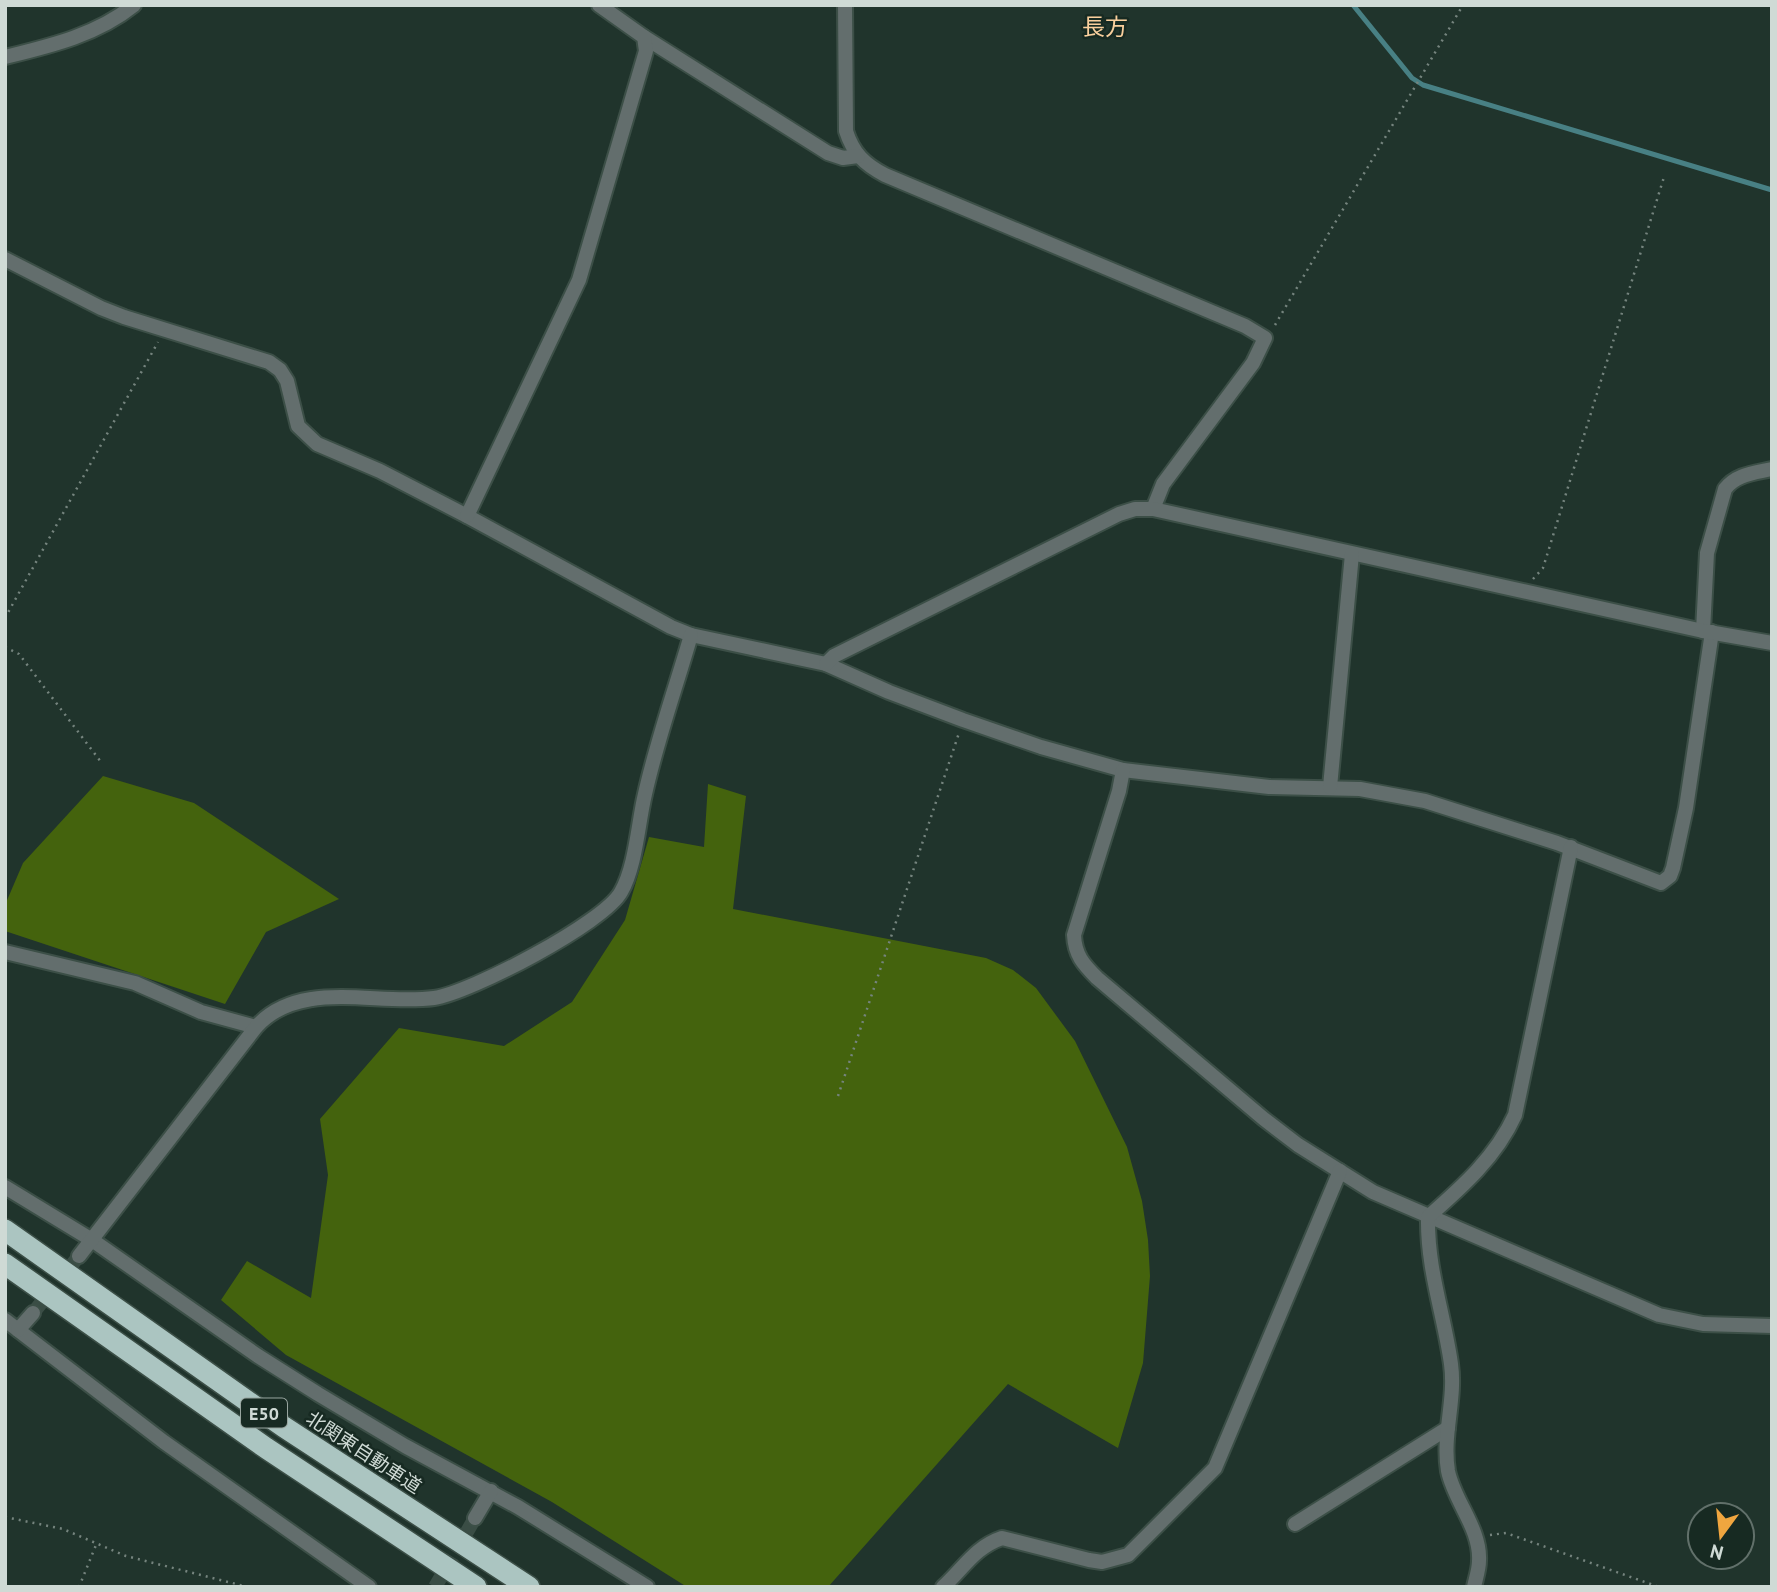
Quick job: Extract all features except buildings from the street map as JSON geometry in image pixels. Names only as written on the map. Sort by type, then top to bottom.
[{"type":"highway","name":"北関東自動車道","points":[[5,1230],[284,1427],[529,1587]]},
{"type":"highway","name":"E50","points":[[5,1265],[266,1448],[476,1587]]},
{"type":"street","points":[[5,57],[82,35],[106,25],[134,5]]},
{"type":"street","points":[[599,5],[828,153],[843,158],[858,156]]},
{"type":"street","points":[[845,5],[846,131],[851,146],[869,166],[1232,321],[1265,338],[1254,363],[1163,484],[1153,509]]},
{"type":"street","points":[[467,516],[579,280],[646,51],[645,37]]},
{"type":"street","points":[[5,259],[101,308],[164,331],[269,362],[280,370],[287,381],[298,426],[307,436],[331,451],[380,471],[467,516],[671,627],[691,635],[827,664],[889,692],[963,720],[1041,747],[1123,770],[1256,786],[1360,789],[1425,801],[1571,848],[1661,883],[1670,876],[1686,808],[1708,631],[1707,552],[1725,489],[1731,481],[1772,468]]},
{"type":"street","points":[[827,664],[834,656],[1119,514],[1135,509],[1153,509],[1521,591],[1772,643]]},
{"type":"street","points":[[1330,788],[1352,554]]},
{"type":"street","points":[[79,1255],[256,1027],[274,1010],[312,1000],[430,999],[447,996],[534,954],[606,910],[616,900],[628,878],[645,791],[691,635]]},
{"type":"street","points":[[1123,770],[1119,791],[1074,935],[1079,961],[1097,978],[1264,1119],[1298,1145],[1373,1192],[1660,1315],[1703,1324],[1772,1326]]},
{"type":"street","points":[[1475,1587],[1480,1559],[1476,1537],[1454,1493],[1448,1471],[1446,1451],[1452,1386],[1451,1364],[1427,1247],[1428,1217],[1456,1193],[1487,1160],[1505,1138],[1515,1115],[1571,848]]},
{"type":"street","points":[[5,951],[135,983],[201,1012],[256,1027]]},
{"type":"street","points":[[943,1587],[976,1551],[989,1542],[1002,1538],[1102,1562],[1128,1555],[1215,1468],[1340,1171]]},
{"type":"street","points":[[5,1187],[92,1240],[268,1363],[405,1446],[491,1491],[647,1587]]},
{"type":"street","points":[[18,1330],[33,1313]]},
{"type":"street","points":[[5,1320],[164,1443],[369,1587]]},
{"type":"street","points":[[1294,1524],[1448,1428]]},
{"type":"street","points":[[475,1518],[491,1491]]},
{"type":"path","points":[[1265,338],[1275,326],[1416,89],[1463,5]]},
{"type":"path","points":[[1521,591],[1544,568],[1664,177]]},
{"type":"path","points":[[5,618],[164,331]]},
{"type":"path","points":[[5,647],[19,654],[101,762]]},
{"type":"path","points":[[838,1096],[963,720]]},
{"type":"path","points":[[5,1517],[62,1529],[126,1556],[248,1587]]},
{"type":"path","points":[[1476,1537],[1506,1533],[1659,1587]]},
{"type":"path","points":[[79,1587],[96,1545]]},
{"type":"green space","points":[[103,776],[194,803],[339,899],[266,932],[225,1004],[5,931],[5,905],[23,863]]},
{"type":"green space","points":[[708,784],[746,796],[733,909],[986,958],[1013,970],[1036,988],[1075,1041],[1127,1147],[1142,1201],[1148,1240],[1150,1276],[1143,1363],[1118,1448],[1008,1384],[828,1587],[687,1587],[552,1502],[286,1355],[221,1300],[247,1261],[311,1298],[328,1175],[320,1119],[399,1028],[504,1046],[572,1002],[625,920],[649,837],[704,847]]},
{"type":"waterway","points":[[1353,5],[1412,78],[1423,85],[1772,190]]},
{"type":"tunnel","points":[[33,1313],[79,1256]]},
{"type":"tunnel","points":[[435,1587],[475,1518]]},
{"type":"district","name":"長方","points":[[1105,26]]}]
